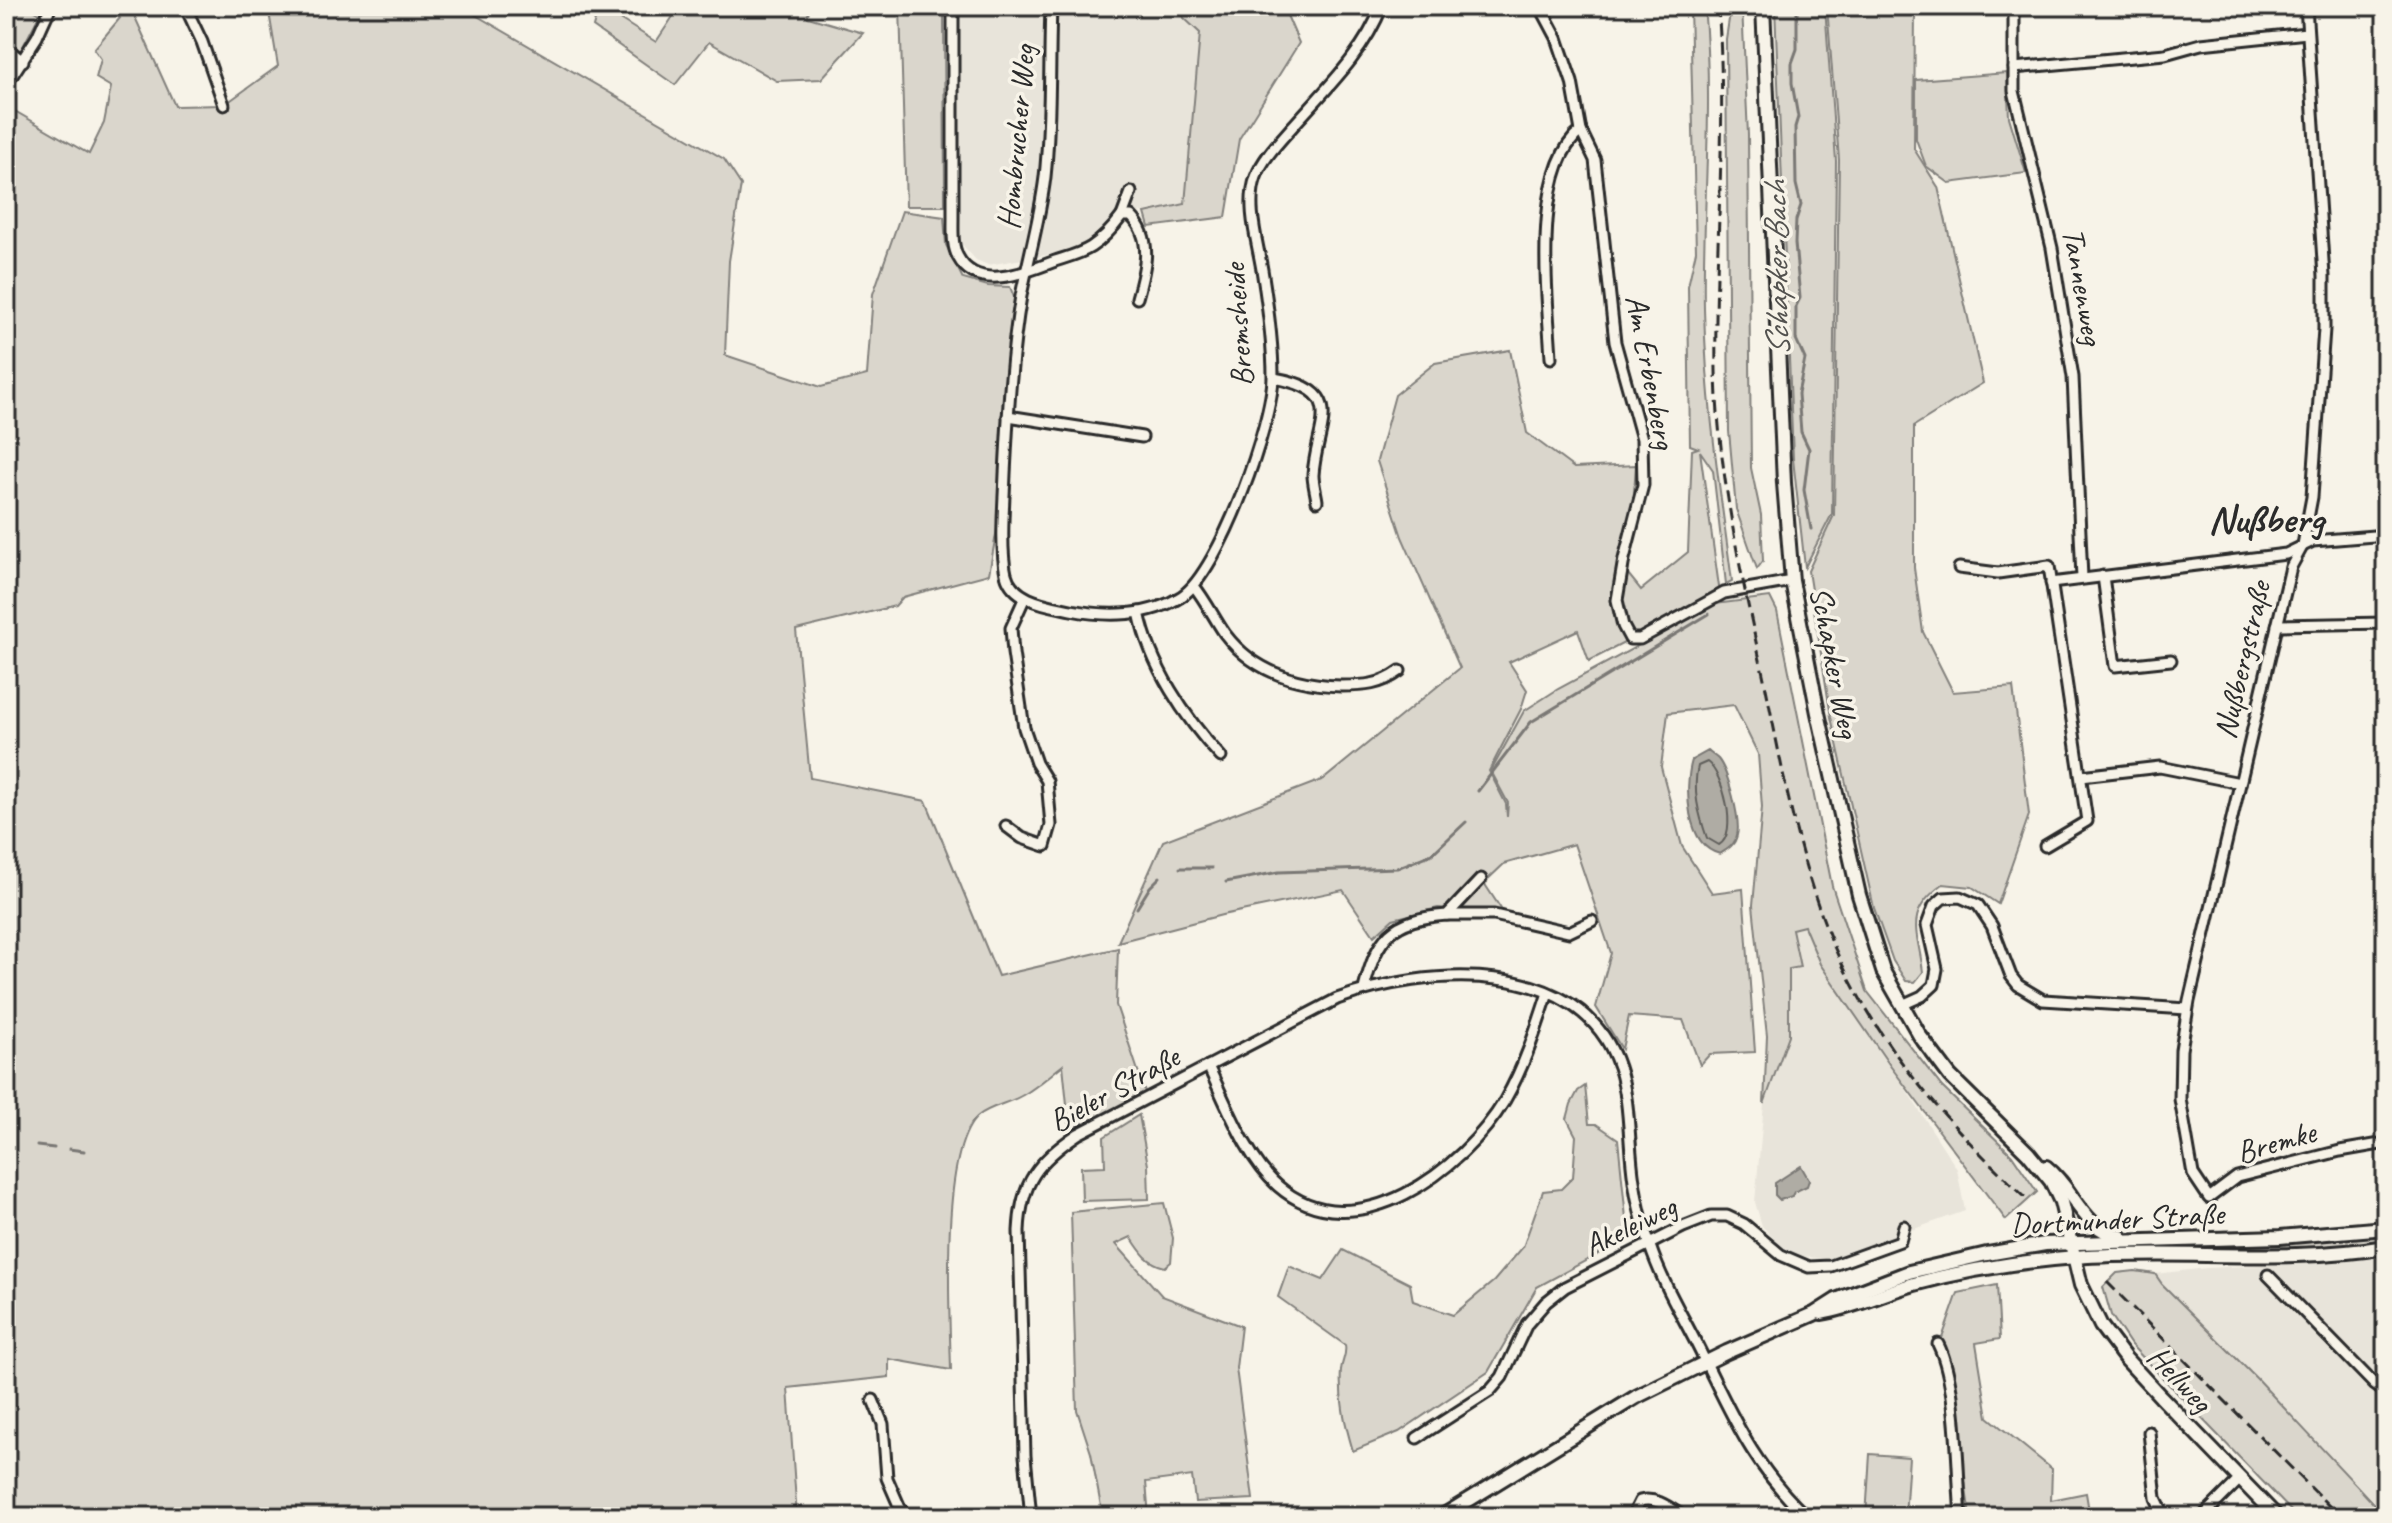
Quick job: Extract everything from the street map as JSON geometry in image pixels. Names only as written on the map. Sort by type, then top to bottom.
[{"type":"street","points":[[6,85],[23,61],[51,6]]},
{"type":"street","points":[[185,6],[202,42],[224,105]]},
{"type":"street","points":[[953,6],[955,250],[964,265],[979,274],[1007,277],[1027,272]]},
{"type":"street","name":"Hombrucher Weg","points":[[1025,597],[1012,586],[1006,574],[1004,508],[1008,416],[1021,297],[1045,175],[1051,6]]},
{"type":"street","name":"Bremsheide","points":[[1025,597],[1081,612],[1139,612],[1163,606],[1194,586],[1235,512],[1264,426],[1274,378],[1267,301],[1252,210],[1255,179],[1278,144],[1349,63],[1376,22],[1382,6]]},
{"type":"street","name":"Am Erbenberg","points":[[1540,6],[1557,38],[1572,82],[1581,131],[1595,160],[1615,342],[1636,411],[1643,450],[1643,485],[1617,600],[1623,626],[1630,639],[1640,639],[1724,593],[1792,581]]},
{"type":"street","name":"Schapker Weg","points":[[1763,6],[1780,406],[1792,581],[1859,895],[1883,971],[1902,1005],[1950,1076],[2028,1153],[2051,1181],[2061,1202],[2074,1257]]},
{"type":"street","name":"Tannenweg","points":[[2014,6],[2014,91],[2052,248],[2068,339],[2076,418],[2082,578]]},
{"type":"street","name":"Nußbergstraße","points":[[2196,1179],[2186,1138],[2179,1084],[2183,1029],[2291,567],[2303,545],[2315,467],[2324,329],[2324,276],[2306,6]]},
{"type":"street","points":[[2014,68],[2165,54],[2201,44],[2307,33]]},
{"type":"street","points":[[6,48],[23,61]]},
{"type":"street","points":[[1551,358],[1545,254],[1548,209],[1559,160],[1570,140],[1581,131]]},
{"type":"street","name":"Hombrucher Weg","points":[[1027,272],[1088,249],[1105,236],[1122,216],[1131,192]]},
{"type":"street","points":[[1122,216],[1131,216],[1146,237],[1145,271],[1137,298]]},
{"type":"street","points":[[1274,378],[1298,383],[1315,394],[1323,408],[1324,423],[1313,477],[1317,501]]},
{"type":"street","points":[[1008,416],[1142,437]]},
{"type":"street","points":[[2051,583],[2286,554],[2323,539],[2386,535]]},
{"type":"street","points":[[1959,568],[1998,573],[2049,566],[2087,821],[2045,846]]},
{"type":"street","points":[[2103,576],[2115,666],[2171,660]]},
{"type":"street","points":[[1194,586],[1240,651],[1262,668],[1281,676],[1301,683],[1354,686],[1385,682],[1400,671]]},
{"type":"street","points":[[1006,826],[1022,838],[1045,846],[1051,825],[1047,781],[1036,763],[1024,728],[1014,660],[1011,628],[1025,597]]},
{"type":"street","points":[[1139,612],[1141,624],[1165,679],[1195,729],[1221,757]]},
{"type":"street","points":[[2277,625],[2386,623]]},
{"type":"street","points":[[2081,776],[2160,767],[2240,783]]},
{"type":"street","points":[[1447,915],[1481,879]]},
{"type":"street","points":[[1902,1005],[1922,996],[1934,985],[1937,969],[1927,925],[1934,906],[1943,898],[1960,897],[1978,905],[1992,926],[2011,976],[2018,985],[2043,1000],[2187,1009]]},
{"type":"street","points":[[1364,989],[1370,965],[1384,937],[1404,925],[1433,916],[1494,915],[1569,932],[1592,921]]},
{"type":"street","name":"Bieler Straße","points":[[1031,1517],[1025,1456],[1019,1231],[1021,1201],[1042,1161],[1078,1134],[1310,1012],[1364,989],[1421,978],[1461,976],[1502,980],[1548,993],[1592,1022],[1609,1044],[1624,1083],[1634,1181],[1662,1279],[1764,1472],[1807,1517]]},
{"type":"street","points":[[1208,1066],[1257,1164],[1280,1188],[1300,1201],[1321,1207],[1345,1210],[1380,1205],[1425,1184],[1446,1169],[1485,1128],[1516,1079],[1548,993]]},
{"type":"street","name":"Bremke","points":[[2196,1179],[2209,1198],[2237,1177],[2326,1154],[2386,1143]]},
{"type":"street","points":[[2028,1153],[2060,1178],[2081,1213],[2096,1227],[2114,1235],[2139,1240]]},
{"type":"street","name":"Akeleiweg","points":[[1417,1438],[1490,1391],[1502,1377],[1527,1324],[1546,1302],[1565,1287],[1683,1227],[1711,1216],[1727,1216],[1744,1224],[1781,1255],[1794,1262],[1820,1268],[1900,1241],[1904,1226]]},
{"type":"street","name":"Dortmunder Straße","points":[[1441,1517],[1636,1397],[1814,1314],[1836,1300],[1909,1272],[2018,1248],[2071,1242],[2268,1237],[2386,1228]]},
{"type":"street","name":"Dortmunder Straße","points":[[1814,1314],[1839,1310],[1889,1291],[2021,1263],[2125,1254],[2284,1256],[2386,1247]]},
{"type":"street","name":"Hellweg","points":[[2074,1257],[2081,1285],[2101,1326],[2125,1358],[2277,1517]]},
{"type":"street","points":[[2268,1275],[2386,1393]]},
{"type":"street","points":[[1938,1344],[1946,1361],[1951,1395],[1961,1517]]},
{"type":"street","points":[[873,1400],[883,1424],[887,1478],[904,1517]]},
{"type":"street","points":[[2149,1432],[2156,1498],[2165,1517]]},
{"type":"street","points":[[2202,1517],[2240,1479]]},
{"type":"street","points":[[1633,1513],[1640,1501],[1648,1499],[1664,1504],[1684,1517]]},
{"type":"shaded area","points":[[6,6],[27,6],[40,14],[19,54],[6,34]]},
{"type":"shaded area","points":[[107,6],[130,6],[175,106],[224,105],[278,66],[268,6],[460,6],[724,159],[741,185],[729,261],[725,355],[821,387],[867,375],[873,294],[902,211],[944,217],[946,245],[963,279],[988,286],[1010,287],[1016,302],[1002,418],[998,523],[989,574],[903,597],[895,606],[796,630],[810,778],[926,801],[998,976],[1118,948],[1116,1005],[1145,1092],[1070,1134],[1063,1065],[1023,1095],[978,1116],[966,1135],[957,1163],[952,1198],[949,1276],[951,1370],[889,1359],[889,1377],[788,1388],[797,1517],[6,1517],[6,106],[89,154],[104,123],[111,87],[96,78],[101,59],[94,49],[120,18]]},
{"type":"shaded area","points":[[599,6],[656,42],[680,6],[809,6],[808,17],[863,33],[821,79],[777,81],[709,42],[675,85],[593,27]]},
{"type":"shaded area","points":[[900,6],[944,6],[945,206],[906,206]]},
{"type":"shaded area","points":[[954,6],[1183,6],[1183,17],[1200,33],[1185,204],[1121,216],[1088,248],[988,265],[976,260],[959,241],[949,214]]},
{"type":"shaded area","points":[[1183,6],[1283,6],[1299,43],[1239,139],[1226,217],[1149,227],[1145,213],[1185,204],[1200,33],[1183,17]]},
{"type":"shaded area","points":[[1690,6],[1704,6],[1707,44],[1705,343],[1714,446],[1732,581],[1726,584],[1713,470],[1700,451],[1720,594],[1589,661],[1578,630],[1509,662],[1527,690],[1521,709],[1489,771],[1506,804],[1507,817],[1508,803],[1491,771],[1524,711],[1558,689],[1715,604],[1770,597],[1777,611],[1832,886],[1867,991],[1942,1087],[2012,1155],[2037,1192],[2006,1220],[1891,1067],[1820,964],[1804,926],[1792,929],[1800,967],[1789,969],[1789,1035],[1764,1104],[1767,1036],[1753,905],[1762,807],[1758,754],[1734,705],[1668,713],[1661,767],[1682,846],[1712,893],[1743,889],[1755,1052],[1710,1054],[1700,1065],[1683,1020],[1629,1016],[1622,1049],[1596,1007],[1611,953],[1574,844],[1504,864],[1484,883],[1503,912],[1438,908],[1393,919],[1374,936],[1343,890],[1222,915],[1118,942],[1163,841],[1324,779],[1460,668],[1402,537],[1377,461],[1395,395],[1435,363],[1510,350],[1527,433],[1574,468],[1636,465],[1628,574],[1641,590],[1688,552],[1692,450],[1698,448],[1690,445],[1688,286],[1696,251]]},
{"type":"shaded area","points":[[1731,6],[1742,6],[1748,135],[1751,468],[1761,515],[1763,561],[1757,569],[1736,509],[1729,431],[1726,39]]},
{"type":"shaded area","points":[[1775,6],[1825,6],[1836,161],[1832,514],[1805,567],[1793,459]]},
{"type":"shaded area","points":[[1827,6],[1915,6],[1914,149],[1938,187],[1983,383],[1914,426],[1914,568],[1923,632],[1953,692],[2013,687],[2029,815],[1998,904],[1972,887],[1943,884],[1922,905],[1916,924],[1923,972],[1915,982],[1906,981],[1893,961],[1874,908],[1831,717],[1808,571],[1834,515],[1839,160]]},
{"type":"shaded area","points":[[2007,73],[2009,117],[2026,173],[1949,183],[1926,166],[1916,139],[1916,80]]},
{"type":"shaded area","points":[[1804,925],[1820,964],[1876,1043],[1957,1169],[1965,1211],[1826,1260],[1798,1255],[1780,1245],[1762,1226],[1755,1202],[1764,1104],[1789,1035],[1789,969],[1800,967],[1792,929]]},
{"type":"shaded area","points":[[1585,1086],[1589,1124],[1596,1124],[1618,1139],[1628,1238],[1537,1287],[1488,1372],[1399,1432],[1353,1451],[1341,1391],[1345,1345],[1278,1297],[1289,1266],[1323,1280],[1343,1250],[1410,1284],[1413,1301],[1453,1315],[1494,1281],[1523,1247],[1543,1191],[1561,1189],[1573,1177],[1576,1136],[1567,1119],[1578,1091]]},
{"type":"shaded area","points":[[1139,1115],[1148,1165],[1149,1199],[1082,1201],[1081,1167],[1105,1166],[1104,1137]]},
{"type":"shaded area","points":[[1164,1203],[1173,1238],[1171,1262],[1165,1267],[1153,1263],[1131,1237],[1116,1244],[1162,1296],[1241,1326],[1236,1368],[1253,1499],[1195,1502],[1192,1476],[1146,1482],[1149,1517],[1103,1517],[1091,1453],[1077,1410],[1071,1212]]},
{"type":"shaded area","points":[[2386,1234],[2386,1241],[2337,1246],[2191,1249],[2321,1241]]},
{"type":"shaded area","points":[[2386,1258],[2386,1514],[2155,1274]]},
{"type":"shaded area","points":[[2135,1271],[2155,1274],[2386,1517],[2296,1516],[2131,1345],[2111,1315],[2103,1287],[2117,1273]]},
{"type":"shaded area","points":[[1997,1285],[2000,1339],[1976,1343],[1988,1417],[2052,1469],[2051,1500],[2086,1493],[2090,1517],[1970,1517],[1948,1360],[1941,1341],[1958,1293]]},
{"type":"shaded area","points":[[1870,1454],[1909,1457],[1905,1517],[1866,1517]]},
{"type":"water","points":[[1708,751],[1718,759],[1726,774],[1737,819],[1735,841],[1720,854],[1700,840],[1688,800],[1692,760]]},
{"type":"water","points":[[1801,1166],[1809,1180],[1807,1186],[1780,1200],[1775,1195],[1775,1183]]},
{"type":"waterway","name":"Schapker Bach","points":[[1797,6],[1797,49],[1792,63],[1798,117],[1795,127],[1796,184],[1801,205],[1796,220],[1795,243],[1800,298],[1796,306],[1796,339],[1805,359],[1798,394],[1801,432],[1809,449],[1804,490],[1811,529]]},
{"type":"waterway","points":[[1478,791],[1531,722],[1709,614]]},
{"type":"waterway","points":[[1226,882],[1279,872],[1397,868],[1432,854],[1466,822]]},
{"type":"waterway","points":[[1180,868],[1212,868]]},
{"type":"waterway","points":[[1137,908],[1160,877]]},
{"type":"waterway","points":[[37,1146],[54,1148]]},
{"type":"waterway","points":[[69,1149],[84,1151]]},
{"type":"railway","points":[[1718,6],[1722,97],[1716,371],[1721,448],[1739,561],[1795,827],[1812,887],[1839,957],[1882,1034],[1934,1103],[2026,1198]]},
{"type":"railway","points":[[2107,1282],[2340,1517]]},
{"type":"district","name":"Nußberg","points":[[2266,519]]}]
